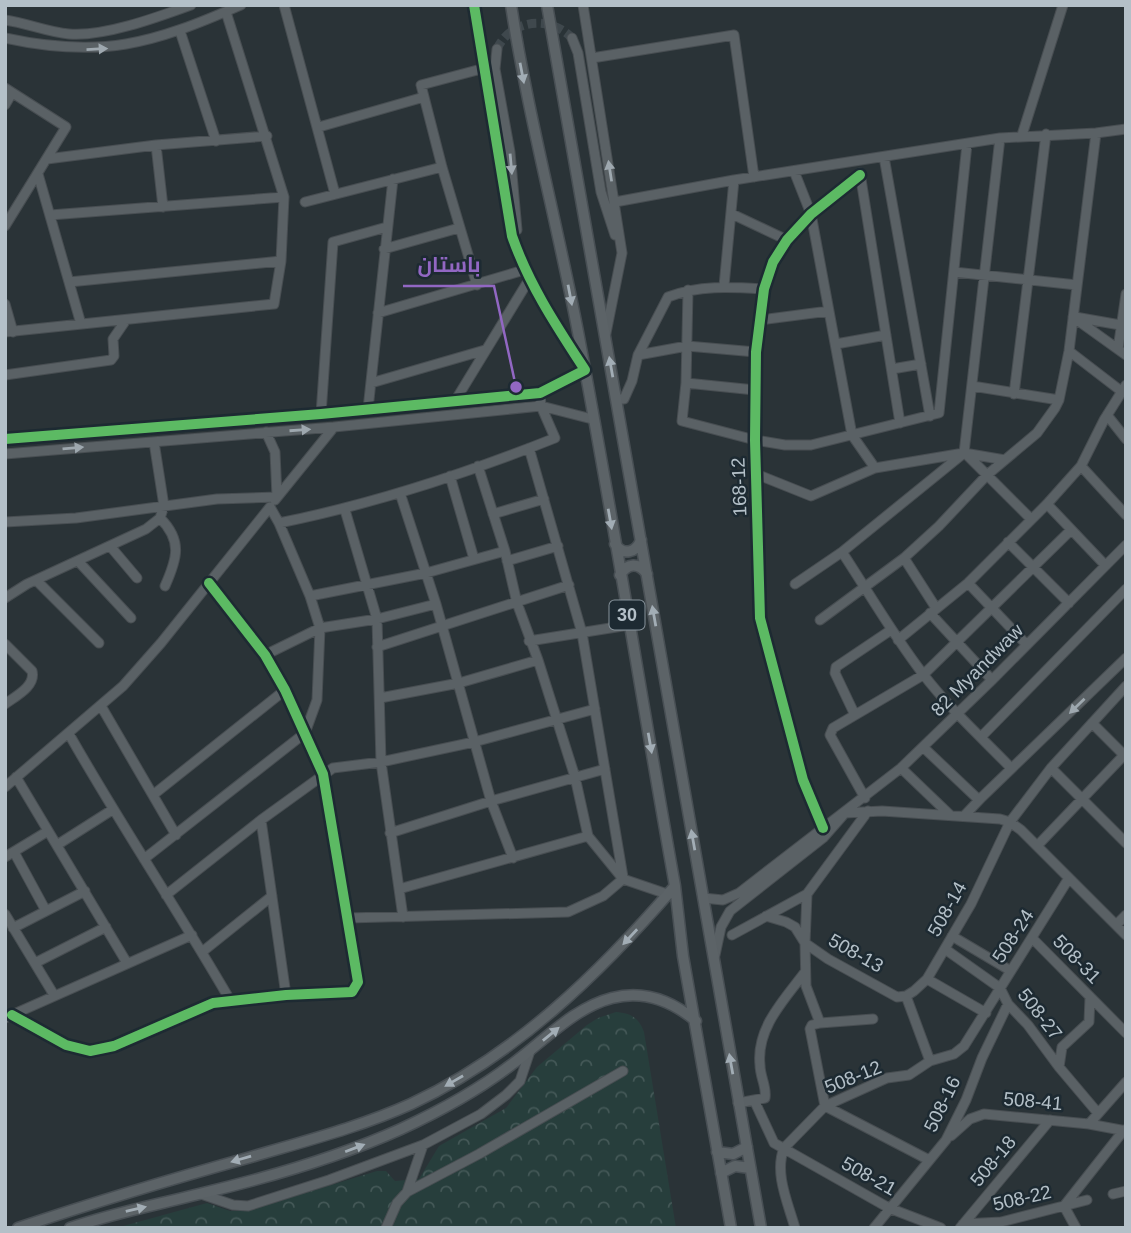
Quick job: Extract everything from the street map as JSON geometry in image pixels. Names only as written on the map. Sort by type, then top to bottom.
[{"type":"main road","name":"30","points":[[511,5],[521,68],[585,370],[671,890],[731,1228]]},
{"type":"main road","name":"30","points":[[547,5],[761,1228]]},
{"type":"main road","points":[[615,544],[622,551],[630,552],[636,549],[641,539]]},
{"type":"main road","points":[[620,575],[624,569],[635,565],[647,574]]},
{"type":"main road","points":[[18,1228],[35,1225],[97,1201],[376,1119],[433,1093],[487,1061],[545,1018],[613,955],[671,890]]},
{"type":"main road","points":[[71,1228],[106,1216],[201,1194],[321,1160],[381,1138],[457,1101],[499,1074],[588,1008],[622,996],[643,995],[666,1001],[696,1021]]},
{"type":"main road","points":[[718,1152],[733,1154],[747,1147]]},
{"type":"main road","points":[[721,1173],[735,1166],[750,1168]]},
{"type":"street","points":[[5,20],[72,34],[108,30],[157,18],[191,5]]},
{"type":"street","points":[[5,38],[58,48],[128,46],[180,31],[241,5]]},
{"type":"street","points":[[284,5],[335,194]]},
{"type":"street","points":[[5,439],[368,410],[540,393],[585,370],[541,302],[512,236],[474,5]]},
{"type":"street","points":[[583,5],[622,253],[605,335]]},
{"type":"street","points":[[1023,135],[1063,5]]},
{"type":"street","points":[[5,304],[9,332],[274,304],[281,261],[284,197],[226,12]]},
{"type":"street","points":[[180,31],[216,141]]},
{"type":"street","points":[[58,48],[60,32]]},
{"type":"street","points":[[592,58],[734,35],[754,177]]},
{"type":"street","points":[[572,37],[578,53],[601,192],[622,253]]},
{"type":"street","points":[[497,49],[495,61],[510,152],[519,255]]},
{"type":"street","points":[[477,285],[421,85],[485,68]]},
{"type":"street","points":[[5,105],[9,90],[66,127],[5,226]]},
{"type":"street","points":[[318,127],[424,97]]},
{"type":"street","points":[[615,202],[734,180],[1000,138],[1126,129]]},
{"type":"street","points":[[820,620],[904,558],[939,526],[987,475],[1037,433],[1059,400],[1069,351],[1096,133]]},
{"type":"street","points":[[1014,394],[1046,134]]},
{"type":"street","points":[[47,159],[156,145],[267,136]]},
{"type":"street","points":[[795,584],[842,552],[964,453],[1000,138]]},
{"type":"street","points":[[688,290],[686,383],[682,421],[755,440],[785,445],[811,445],[940,413],[967,144]]},
{"type":"street","points":[[156,145],[163,206]]},
{"type":"street","points":[[884,157],[930,415]]},
{"type":"street","points":[[858,162],[900,423]]},
{"type":"street","points":[[305,202],[442,167]]},
{"type":"street","points":[[794,171],[811,214],[852,435],[875,468]]},
{"type":"street","points":[[38,174],[81,324]]},
{"type":"street","name":"168-12","points":[[823,828],[803,780],[760,618],[755,440],[756,352],[764,289],[774,262],[787,240],[811,214],[860,175]]},
{"type":"street","points":[[368,410],[393,179]]},
{"type":"street","points":[[724,286],[734,180]]},
{"type":"street","points":[[50,215],[284,197]]},
{"type":"street","points":[[732,214],[787,240]]},
{"type":"street","points":[[321,414],[333,242],[387,227]]},
{"type":"street","points":[[384,249],[459,228]]},
{"type":"street","points":[[69,282],[281,261]]},
{"type":"street","points":[[954,272],[1076,285]]},
{"type":"street","points":[[378,313],[527,274]]},
{"type":"street","points":[[455,401],[527,274]]},
{"type":"street","points":[[617,399],[624,399],[632,381],[638,355],[668,297],[688,290],[724,286],[764,289]]},
{"type":"street","points":[[1122,352],[1126,294]]},
{"type":"street","points":[[760,320],[830,311]]},
{"type":"street","points":[[1073,317],[1124,326]]},
{"type":"street","points":[[1073,317],[1122,352]]},
{"type":"street","points":[[5,375],[111,360],[114,356],[113,339],[127,320]]},
{"type":"street","points":[[836,344],[887,335]]},
{"type":"street","points":[[1122,352],[1126,338]]},
{"type":"street","points":[[638,355],[687,346],[756,352]]},
{"type":"street","points":[[371,383],[485,350]]},
{"type":"street","points":[[898,639],[968,583],[1081,466],[1123,388],[1069,351]]},
{"type":"street","points":[[892,369],[920,363]]},
{"type":"street","points":[[686,383],[755,390]]},
{"type":"street","points":[[972,386],[1059,400]]},
{"type":"street","points":[[279,523],[345,510],[555,438],[541,406],[540,393]]},
{"type":"street","points":[[5,454],[334,427],[541,406],[592,419]]},
{"type":"street","points":[[1107,415],[1126,439]]},
{"type":"street","points":[[5,787],[123,686],[334,427]]},
{"type":"street","points":[[266,432],[275,452],[277,497]]},
{"type":"street","points":[[42,436],[44,451]]},
{"type":"street","points":[[5,598],[36,580],[146,529],[160,518],[164,506],[154,442]]},
{"type":"street","points":[[529,448],[582,633],[623,879]]},
{"type":"street","points":[[964,453],[1031,519]]},
{"type":"street","points":[[756,474],[811,496],[875,468],[964,453],[1005,460]]},
{"type":"street","points":[[478,466],[506,556],[516,603],[538,660],[575,777],[588,836],[623,879],[671,890]]},
{"type":"street","points":[[1081,466],[1126,515]]},
{"type":"street","points":[[450,476],[474,559]]},
{"type":"street","points":[[400,493],[442,624],[491,801],[513,858]]},
{"type":"street","points":[[5,522],[76,518],[217,499],[277,497]]},
{"type":"street","points":[[494,514],[544,499]]},
{"type":"street","points":[[1046,504],[1105,565]]},
{"type":"street","points":[[144,859],[305,733],[317,701],[320,628],[310,596],[270,507]]},
{"type":"street","points":[[345,510],[377,619],[381,762],[403,916]]},
{"type":"street","points":[[160,518],[171,529],[176,544],[176,562],[165,586]]},
{"type":"street","points":[[864,798],[830,735],[832,728],[923,675],[1071,530]]},
{"type":"street","points":[[1008,542],[1069,603]]},
{"type":"street","points":[[310,596],[426,573],[474,559],[558,546]]},
{"type":"street","points":[[110,547],[137,578]]},
{"type":"street","name":"82 Myandwaw","points":[[845,813],[901,768],[957,715],[1125,548]]},
{"type":"street","points":[[842,552],[923,675],[957,715],[1011,768]]},
{"type":"street","points":[[904,558],[933,610],[957,642],[992,680]]},
{"type":"street","points":[[78,561],[131,618]]},
{"type":"street","points":[[36,580],[99,643]]},
{"type":"street","points":[[8,1016],[66,1045],[90,1051],[114,1046],[213,1003],[286,995],[352,992],[356,987],[358,982],[323,774],[285,690],[265,655],[209,583]]},
{"type":"street","points":[[968,583],[1027,645]]},
{"type":"street","points":[[377,647],[569,585]]},
{"type":"street","points":[[981,737],[1126,589]]},
{"type":"street","points":[[265,655],[320,628],[377,619],[436,604]]},
{"type":"street","points":[[529,640],[629,625]]},
{"type":"street","points":[[855,713],[835,673],[836,667],[891,630]]},
{"type":"street","points":[[5,644],[34,676],[31,683],[5,704]]},
{"type":"street","points":[[964,816],[1126,658]]},
{"type":"street","points":[[380,698],[459,683],[538,660]]},
{"type":"street","name":"508-14","points":[[901,996],[927,979],[971,904],[1010,822],[1051,768],[1126,686]]},
{"type":"street","points":[[153,795],[285,690]]},
{"type":"street","points":[[101,706],[176,835]]},
{"type":"street","points":[[166,895],[261,820],[333,768],[381,762],[474,742],[595,709]]},
{"type":"street","points":[[1037,846],[1125,755],[1092,723]]},
{"type":"street","points":[[69,734],[112,810],[230,1000]]},
{"type":"street","points":[[923,747],[979,800]]},
{"type":"street","points":[[901,768],[951,815]]},
{"type":"street","points":[[1051,768],[1126,843]]},
{"type":"street","points":[[390,833],[605,769]]},
{"type":"street","points":[[16,777],[127,963]]},
{"type":"street","points":[[57,845],[112,810]]},
{"type":"street","points":[[703,898],[717,901],[734,897],[845,813],[868,811],[964,816],[1010,822],[1126,935]]},
{"type":"street","points":[[732,935],[807,894],[868,811]]},
{"type":"street","points":[[713,963],[718,936],[730,911],[823,838],[845,813]]},
{"type":"street","points":[[261,820],[286,995]]},
{"type":"street","points":[[46,911],[9,855],[48,831]]},
{"type":"street","points":[[399,889],[588,836]]},
{"type":"street","name":"508-24","points":[[930,1061],[954,1054],[964,1046],[1069,878]]},
{"type":"street","points":[[348,918],[568,912],[603,896],[623,879]]},
{"type":"street","points":[[13,928],[85,891]]},
{"type":"street","points":[[807,894],[805,972],[811,1002],[820,1023]]},
{"type":"street","points":[[202,951],[272,896]]},
{"type":"street","points":[[5,914],[54,995]]},
{"type":"street","points":[[1115,925],[1126,915]]},
{"type":"street","name":"508-13","points":[[766,916],[795,927],[805,943],[828,959],[901,996]]},
{"type":"street","points":[[35,963],[106,927]]},
{"type":"street","points":[[8,1016],[192,935]]},
{"type":"street","points":[[952,936],[1011,971]]},
{"type":"street","name":"508-31","points":[[1033,939],[1126,1033]]},
{"type":"street","name":"508-27","points":[[945,949],[1000,988],[1008,1004],[1097,1112]]},
{"type":"street","points":[[738,1103],[765,1098],[759,1064],[762,1037],[771,1018],[805,972]]},
{"type":"street","points":[[927,979],[986,1013]]},
{"type":"street","points":[[901,996],[930,1061]]},
{"type":"street","points":[[1059,1067],[1062,1047],[1089,1022],[1090,997]]},
{"type":"street","name":"508-16","points":[[874,1228],[946,1140],[1008,1004]]},
{"type":"street","points":[[873,1019],[813,1025],[809,1034],[825,1106],[929,1160]]},
{"type":"street","points":[[201,1194],[233,1205],[248,1206],[329,1180],[423,1145],[481,1114],[506,1096],[520,1081],[530,1051]]},
{"type":"street","name":"508-12","points":[[784,1148],[825,1106],[887,1079],[909,1075],[930,1061]]},
{"type":"street","points":[[386,1228],[397,1203],[407,1192],[623,1071]]},
{"type":"street","points":[[1089,1124],[1126,1082]]},
{"type":"street","points":[[754,1100],[774,1143],[784,1148],[780,1172],[795,1228]]},
{"type":"street","name":"508-41","points":[[946,1140],[976,1115],[991,1114],[1089,1124],[1125,1131]]},
{"type":"street","name":"508-18","points":[[962,1226],[1050,1120]]},
{"type":"street","points":[[1076,1228],[1064,1206],[1125,1131]]},
{"type":"street","points":[[407,1192],[423,1145]]},
{"type":"street","name":"508-21","points":[[784,1148],[889,1208],[941,1228]]},
{"type":"street","points":[[1113,1194],[1126,1191]]},
{"type":"street","name":"508-22","points":[[962,1226],[997,1225],[1087,1200]]},
{"type":"green space","points":[[616,1012],[634,1017],[644,1032],[676,1228],[116,1228],[207,1203],[230,1211],[246,1211],[377,1171],[386,1171],[395,1181],[419,1179],[439,1146],[506,1108],[537,1067],[587,1025]]},
{"type":"tunnel","points":[[497,49],[512,31],[532,24],[553,26],[572,38]]},
{"type":"cycle path","points":[[5,439],[321,414],[540,393],[585,370],[535,289],[512,236],[474,5]]},
{"type":"cycle path","points":[[823,828],[803,780],[760,618],[755,440],[756,352],[764,289],[773,262],[787,240],[811,214],[860,175]]},
{"type":"cycle path","points":[[12,1015],[66,1045],[90,1051],[114,1046],[213,1003],[286,995],[352,992],[358,982],[323,774],[285,690],[265,655],[209,583]]},
{"type":"place","name":"باستان","points":[[516,387]]}]
